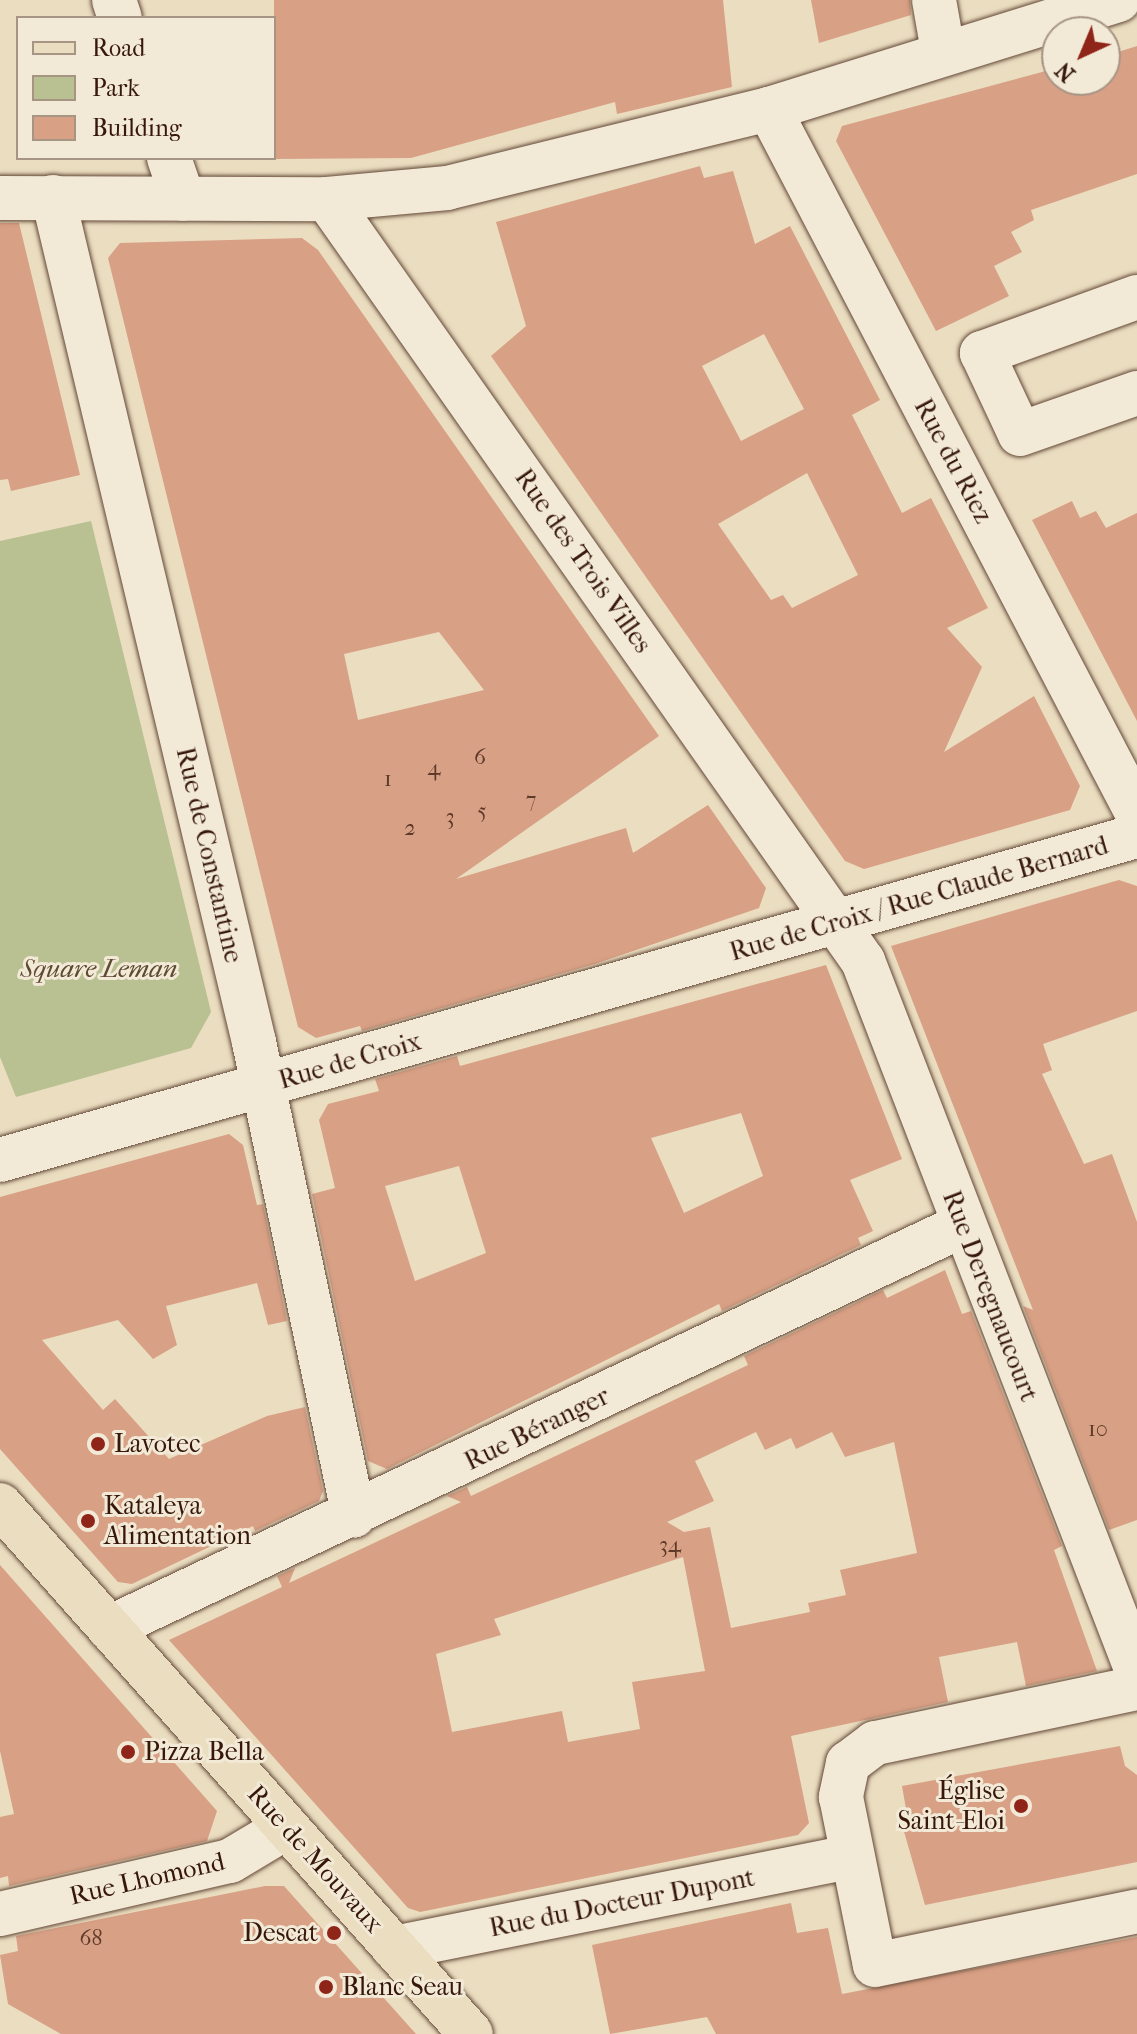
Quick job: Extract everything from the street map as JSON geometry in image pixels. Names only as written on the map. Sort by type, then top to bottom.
[{"type":"main road","name":"Rue de Mouvaux","points":[[0,1505],[471,2034]]},
{"type":"street","points":[[934,0],[943,51]]},
{"type":"street","points":[[0,198],[327,199],[447,188],[769,109],[943,51],[1118,0]]},
{"type":"street","name":"Rue du Riez","points":[[769,109],[1137,813]]},
{"type":"street","points":[[170,160],[183,199]]},
{"type":"street","name":"Rue de Constantine","points":[[53,197],[263,1086],[354,1516]]},
{"type":"street","name":"Rue des Trois Villes","points":[[327,199],[840,922]]},
{"type":"street","points":[[1137,297],[982,353],[1020,434],[1137,393]]},
{"type":"street","name":"Rue de Croix / Rue Claude Bernard","points":[[700,962],[1137,836]]},
{"type":"street","name":"Rue Deregnaucourt","points":[[840,922],[863,961],[963,1225],[1126,1604],[1137,1671]]},
{"type":"street","name":"Rue de Croix","points":[[0,1160],[700,962]]},
{"type":"street","name":"Rue Béranger","points":[[109,1628],[354,1516],[963,1225]]},
{"type":"street","points":[[1137,1688],[860,1750],[841,1780],[849,1857],[875,1965],[1137,1911]]},
{"type":"street","name":"Rue Lhomond","points":[[0,1914],[230,1861],[287,1827]]},
{"type":"street","name":"Rue du Docteur Dupont","points":[[394,1948],[849,1857]]},
{"type":"green space","name":"Square Leman","points":[[91,521],[211,1012],[191,1048],[16,1097],[0,1057],[0,541]]},
{"type":"building","points":[[274,0],[723,0],[732,87],[617,114],[615,102],[411,158],[276,159]]},
{"type":"building","points":[[811,0],[910,0],[911,15],[819,43]]},
{"type":"building","points":[[1137,46],[1137,174],[1031,210],[1034,220],[1011,232],[1022,252],[994,266],[1009,296],[936,331],[836,141],[842,126],[1041,72],[1041,96],[1121,96],[1121,51]]},
{"type":"building","points":[[700,166],[704,178],[733,171],[755,244],[790,226],[880,400],[852,415],[902,513],[931,498],[988,608],[947,628],[982,667],[944,752],[1034,696],[1080,786],[1070,810],[864,869],[845,861],[491,356],[526,326],[496,222]],"holes":[[[764,334],[804,409],[741,441],[702,366]],[[807,473],[858,575],[792,608],[783,595],[771,600],[718,524]]]},
{"type":"building","points":[[0,223],[19,223],[80,475],[11,491],[8,479],[0,480]]},
{"type":"building","points":[[302,238],[318,250],[659,736],[456,879],[626,828],[633,853],[708,805],[766,888],[759,908],[595,964],[362,1031],[360,1026],[316,1038],[298,1027],[108,258],[120,243]],"holes":[[[439,632],[484,690],[358,720],[344,654]]]},
{"type":"building","points":[[1072,501],[1080,518],[1096,511],[1106,528],[1137,513],[1137,721],[1032,520]]},
{"type":"building","points":[[1119,880],[1137,886],[1137,1011],[1043,1044],[1052,1070],[1042,1074],[1084,1164],[1112,1154],[1137,1222],[1137,1520],[1109,1530],[1023,1306],[1033,1310],[891,946]]},
{"type":"building","points":[[826,965],[902,1159],[850,1180],[873,1231],[858,1238],[861,1245],[722,1311],[719,1304],[387,1469],[368,1461],[312,1194],[335,1188],[319,1120],[328,1104],[379,1091],[375,1079],[457,1056],[460,1066]],"holes":[[[741,1113],[763,1176],[684,1213],[651,1138]],[[459,1166],[486,1253],[415,1281],[385,1186]]]},
{"type":"building","points":[[229,1134],[243,1145],[257,1205],[263,1204],[287,1321],[268,1325],[257,1283],[166,1306],[177,1345],[153,1359],[118,1320],[42,1340],[103,1410],[115,1399],[169,1459],[267,1416],[305,1407],[323,1491],[319,1501],[255,1531],[253,1526],[132,1584],[118,1582],[0,1449],[0,1197]]},
{"type":"building","points":[[945,1270],[962,1314],[971,1311],[1062,1546],[1054,1550],[1097,1671],[1026,1686],[1017,1642],[939,1657],[948,1702],[791,1736],[809,1823],[798,1835],[420,1912],[408,1908],[169,1640],[282,1587],[277,1576],[295,1568],[289,1583],[461,1502],[447,1496],[467,1487],[471,1496],[748,1365],[744,1356],[883,1290],[887,1298]],"holes":[[[756,1432],[765,1450],[791,1438],[796,1449],[832,1432],[845,1457],[894,1442],[917,1553],[840,1570],[846,1595],[808,1603],[810,1612],[731,1628],[710,1527],[684,1532],[667,1522],[714,1501],[695,1461]],[[683,1557],[705,1671],[632,1682],[640,1729],[568,1742],[562,1711],[452,1732],[436,1654],[501,1635],[494,1619]]]},
{"type":"building","points":[[0,1565],[217,1811],[207,1841],[9,1886],[8,1876],[0,1878],[0,1817],[14,1814],[0,1751]]},
{"type":"building","name":"Église Saint-Eloi","points":[[1120,1746],[1125,1766],[1137,1775],[1137,1862],[925,1905],[903,1828],[909,1826],[902,1786]]},
{"type":"building","points":[[265,1886],[284,1886],[416,2034],[61,2034],[8,2004],[0,1955],[18,1951],[16,1936]]},
{"type":"building","points":[[791,1903],[797,1933],[828,1928],[842,1994],[1137,1937],[1137,2034],[716,2034],[707,2017],[610,2034],[592,1945]]},
{"type":"place","name":"Lavotec","points":[[98,1444]]},
{"type":"place","name":"Kataleya Alimentation","points":[[88,1521]]},
{"type":"place","name":"Pizza Bella","points":[[128,1752]]},
{"type":"place","name":"Église Saint-Eloi","points":[[1021,1806]]},
{"type":"place","name":"Descat","points":[[334,1933]]},
{"type":"place","name":"Blanc Seau","points":[[326,1987]]}]
